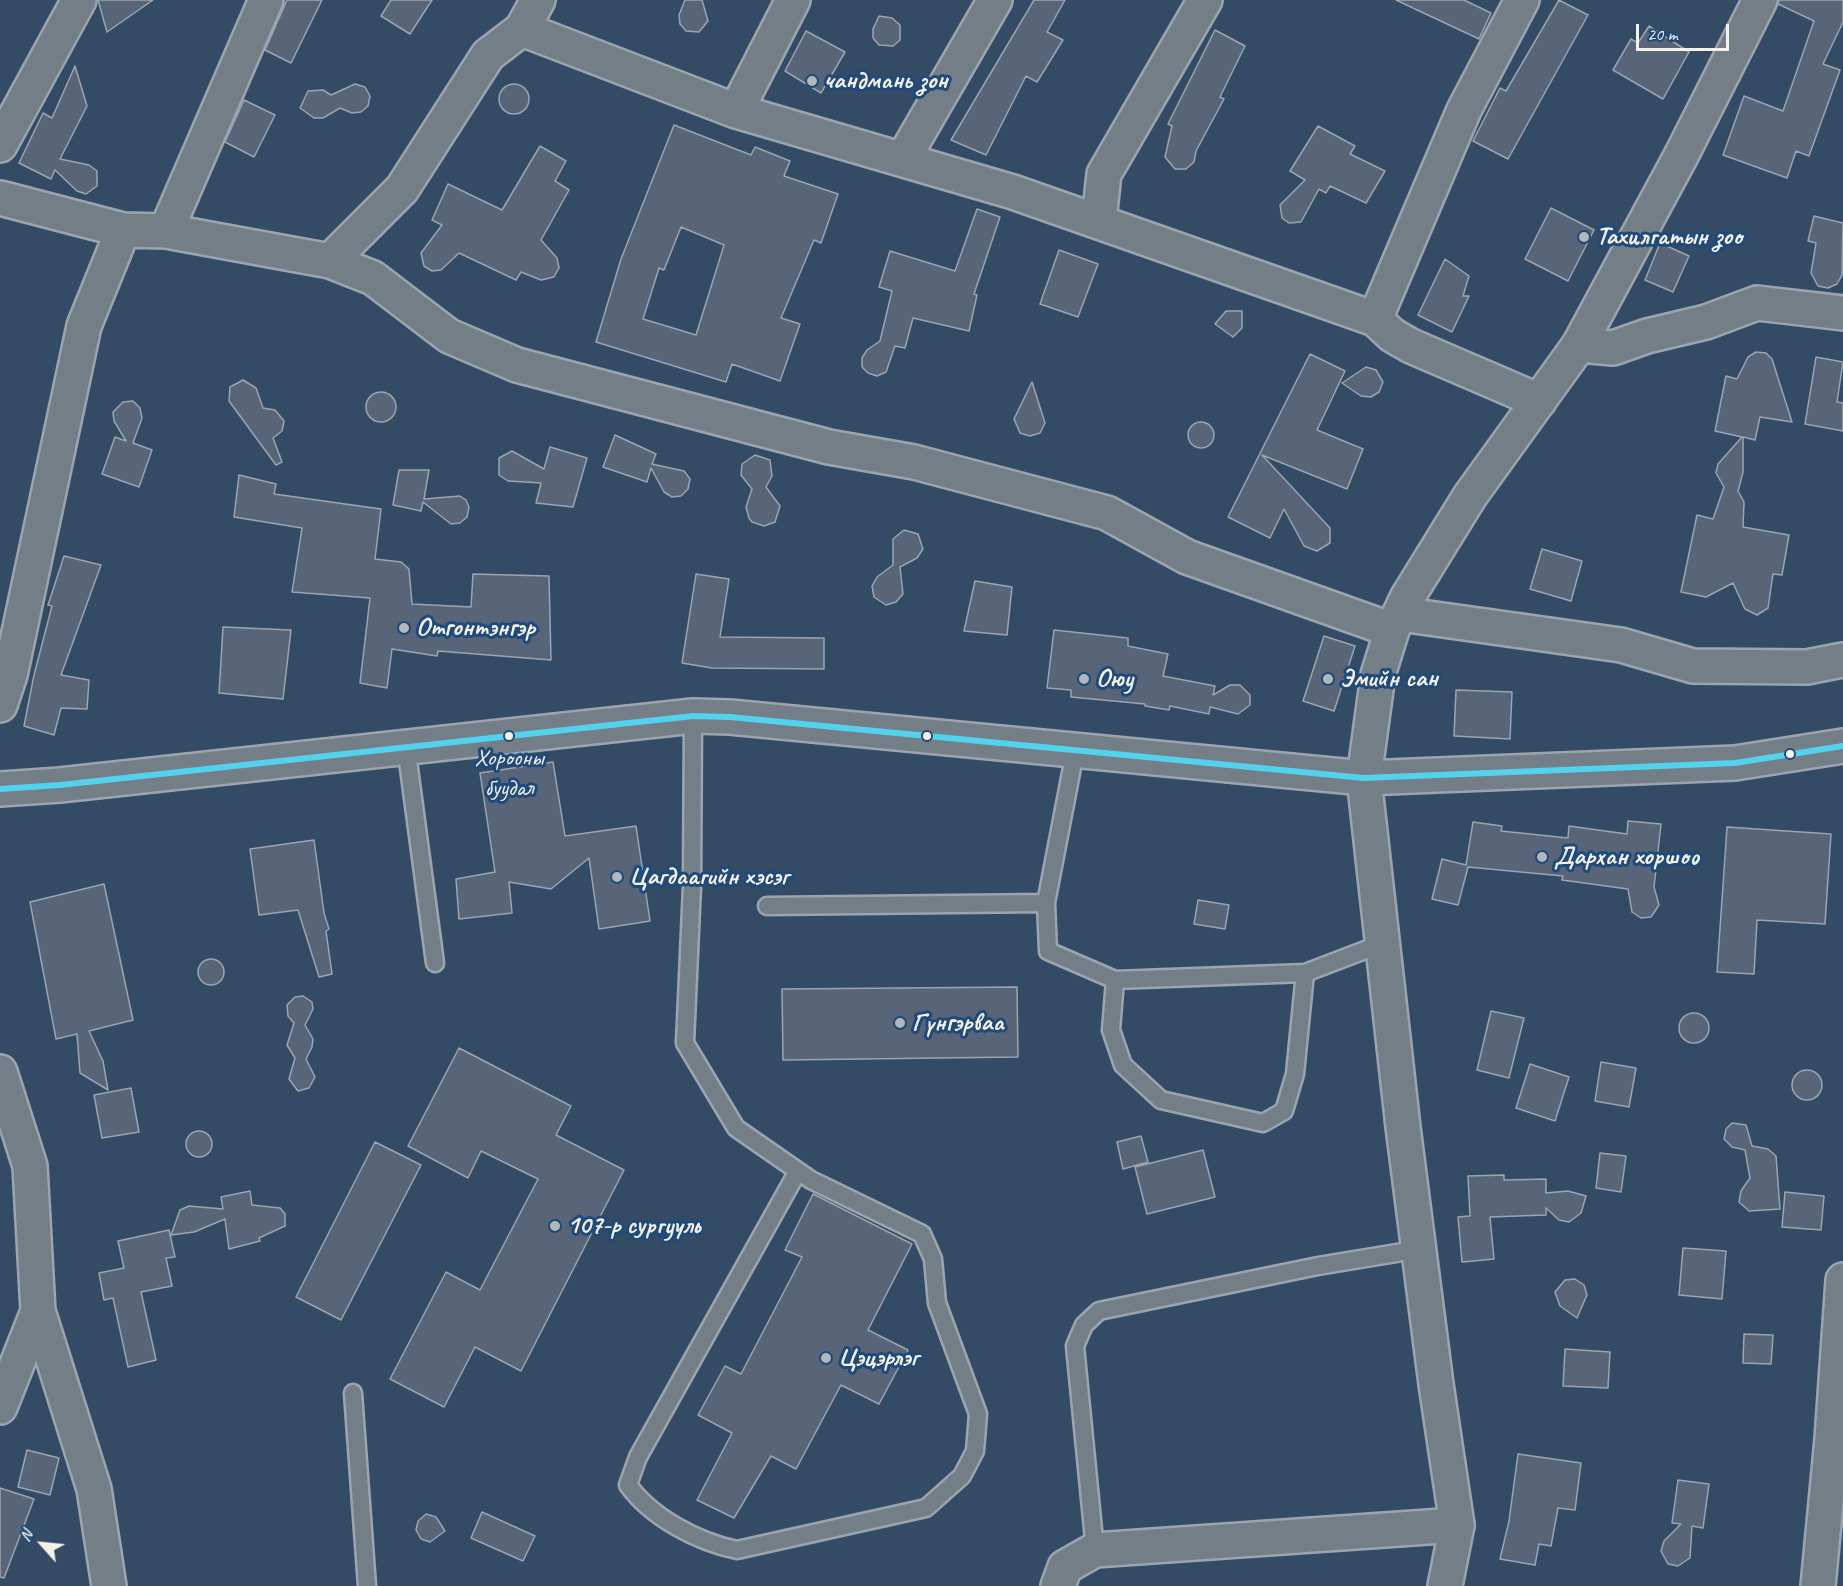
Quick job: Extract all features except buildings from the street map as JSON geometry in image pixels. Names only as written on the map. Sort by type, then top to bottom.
[{"type":"street","points":[[0,145],[79,0]]},
{"type":"street","points":[[166,231],[266,0]]},
{"type":"street","points":[[330,261],[402,189],[488,55],[522,29],[538,0]]},
{"type":"street","points":[[736,111],[793,0]]},
{"type":"street","points":[[903,159],[995,0]]},
{"type":"street","points":[[1099,220],[1104,174],[1204,0]]},
{"type":"street","points":[[1375,319],[1464,110],[1522,0]]},
{"type":"street","points":[[1445,1586],[1457,1525],[1436,1384],[1381,944],[1364,778],[1378,675],[1396,622],[1470,496],[1579,345],[1682,154],[1760,0]]},
{"type":"street","points":[[522,29],[736,111],[903,159],[1099,220],[1375,319],[1392,334],[1411,346],[1539,401]]},
{"type":"street","points":[[0,198],[123,231],[166,231],[330,261],[373,278],[449,336],[517,365],[829,447],[914,462],[1107,513],[1187,557],[1396,622],[1621,645],[1693,666],[1807,667],[1843,660]]},
{"type":"street","points":[[0,705],[10,675],[84,326],[123,231]]},
{"type":"street","points":[[1579,345],[1613,348],[1647,336],[1706,322],[1757,303],[1843,313]]},
{"type":"street","points":[[0,789],[72,784],[693,716],[742,718],[1075,752],[1364,778],[1735,764],[1843,746]]},
{"type":"street","points":[[0,1072],[30,1166],[38,1311],[94,1489],[109,1586]]},
{"type":"street","points":[[1818,1586],[1843,1280]]},
{"type":"street","points":[[0,1407],[38,1311]]},
{"type":"street","points":[[1058,1586],[1065,1567],[1095,1550],[1457,1525]]},
{"type":"lane","points":[[693,716],[693,874],[685,1043],[736,1128],[811,1180],[922,1234],[933,1259],[938,1303],[978,1414],[975,1451],[962,1476],[926,1508],[737,1550],[711,1545],[642,1504],[628,1485],[638,1457],[798,1171]]},
{"type":"lane","points":[[406,746],[435,963]]},
{"type":"lane","points":[[1075,752],[1047,903],[1048,951],[1115,980],[1305,973],[1381,944]]},
{"type":"lane","points":[[767,906],[1047,903]]},
{"type":"lane","points":[[1115,980],[1111,1030],[1123,1065],[1161,1100],[1263,1123],[1284,1111],[1295,1074],[1305,973]]},
{"type":"lane","points":[[1095,1550],[1075,1346],[1084,1325],[1099,1311],[1318,1266],[1420,1249]]},
{"type":"lane","points":[[353,1393],[367,1586]]},
{"type":"transit line","points":[[0,789],[60,785],[693,716],[730,717],[1364,778],[1735,763],[1843,746]]},
{"type":"place","name":"чандмань зон","points":[[812,81]]},
{"type":"place","name":"Тахилгатын зоо","points":[[1584,237]]},
{"type":"place","name":"Отгонтэнгэр","points":[[404,628]]},
{"type":"place","name":"Оюу","points":[[1084,679]]},
{"type":"place","name":"Эмийн сан","points":[[1328,679]]},
{"type":"place","name":"Хорооны буудал","points":[[509,736]]},
{"type":"place","name":"Дархан хоршоо","points":[[1542,857]]},
{"type":"place","name":"Цагдаагийн хэсэг","points":[[617,877]]},
{"type":"place","name":"Гүнгэрваа","points":[[900,1023]]},
{"type":"place","name":"107-р сургууль","points":[[555,1226]]},
{"type":"place","name":"Цэцэрлэг","points":[[826,1358]]}]
